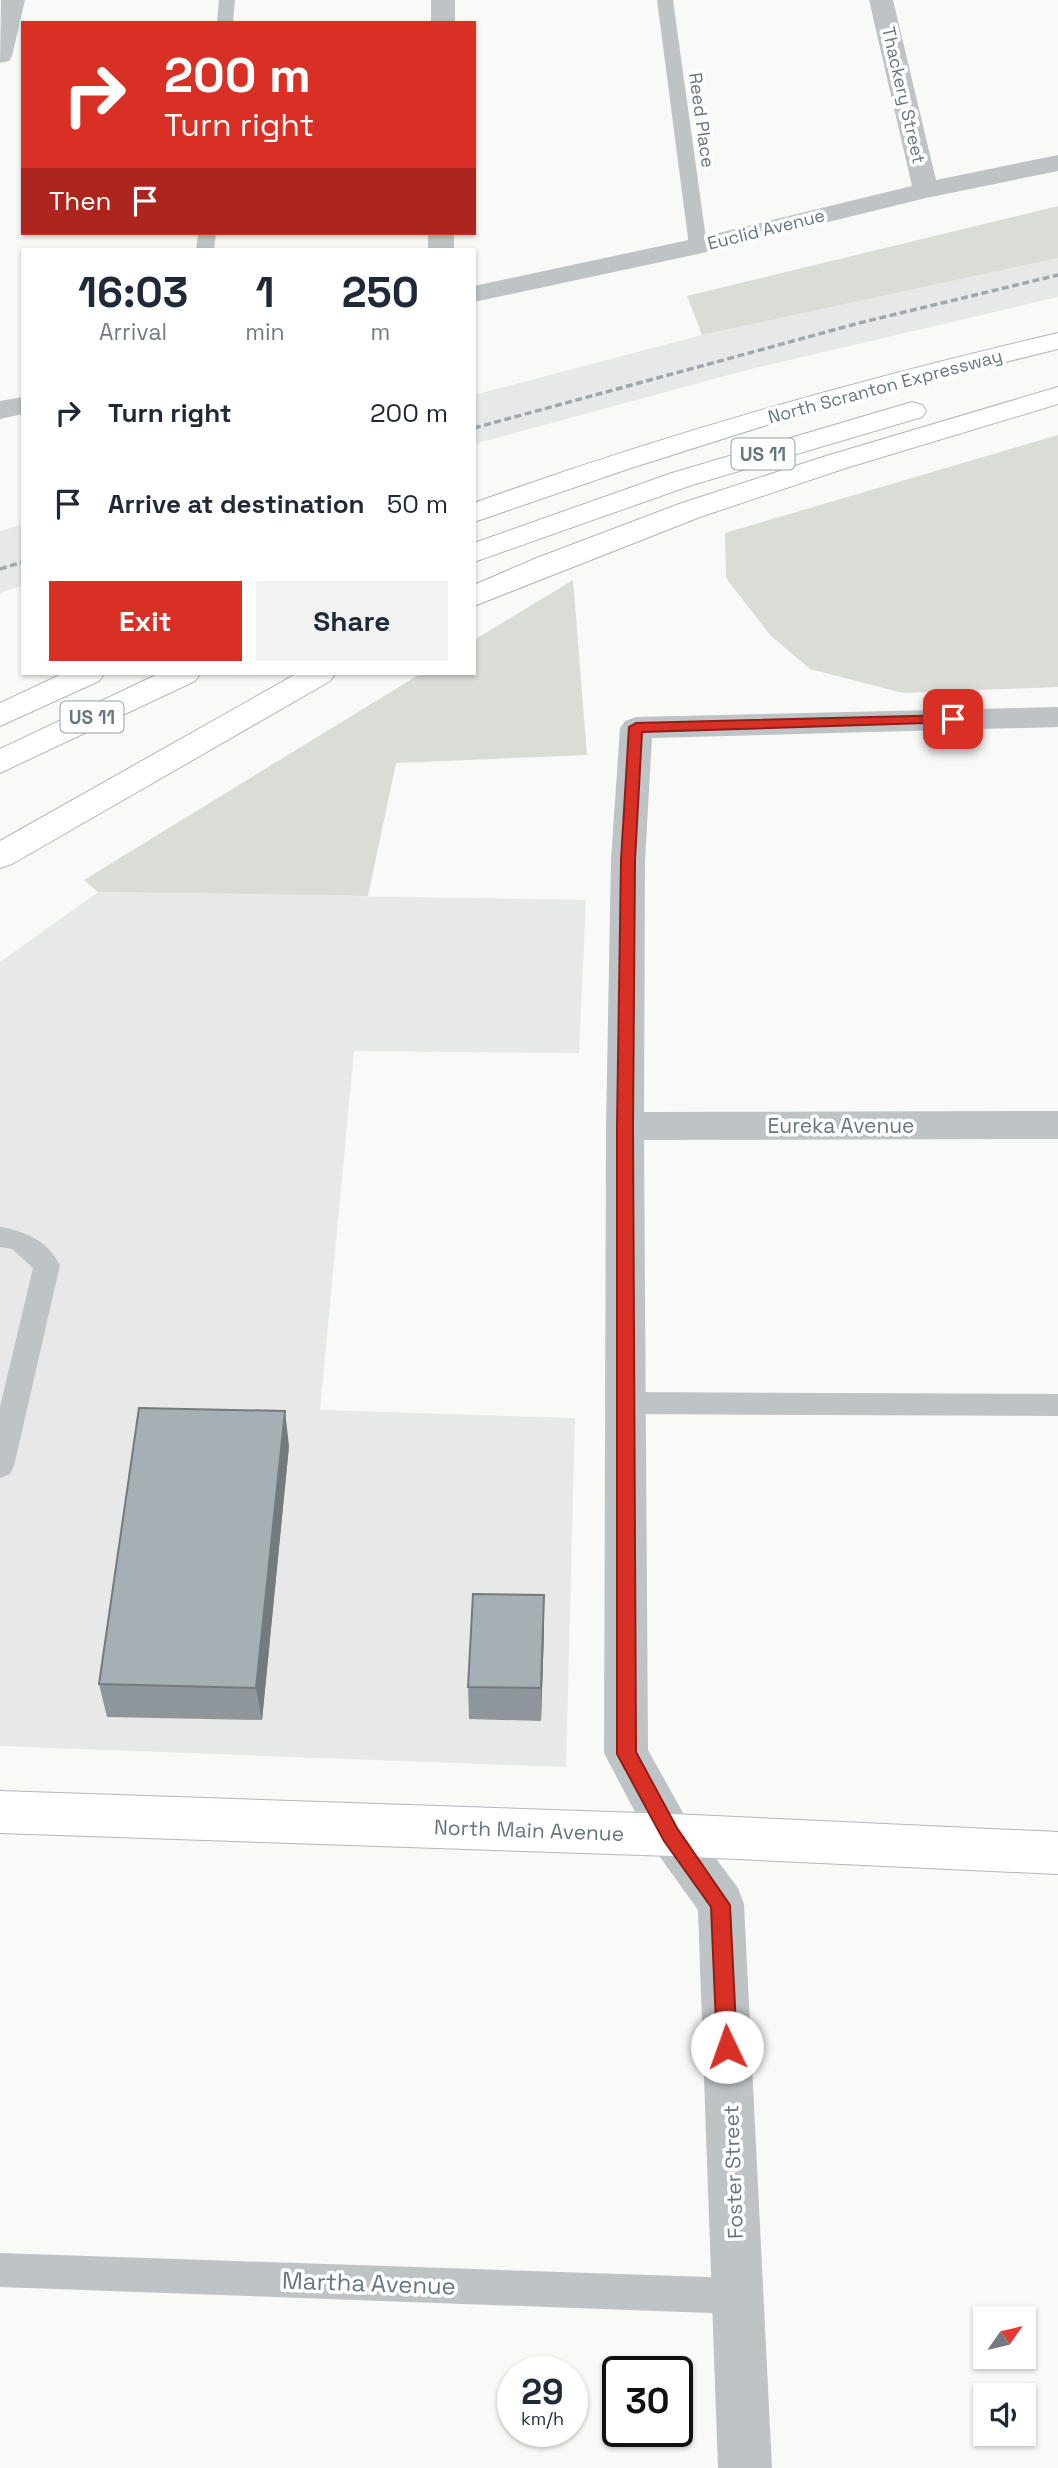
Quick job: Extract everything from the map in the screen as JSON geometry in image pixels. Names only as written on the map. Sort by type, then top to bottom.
[{"type":"main road","name":"North Scranton Expressway","points":[[476,512],[654,451],[783,412],[914,376],[1058,341]]},
{"type":"main road","name":"North Scranton Expressway","points":[[476,552],[681,479],[940,404],[1058,374]]},
{"type":"main road","points":[[476,596],[677,514],[855,456],[1058,396]]},
{"type":"main road","points":[[0,691],[40,675]]},
{"type":"main road","name":"US 11","points":[[0,716],[86,675]]},
{"type":"main road","name":"US 11","points":[[0,762],[182,675]]},
{"type":"main road","points":[[0,856],[316,675]]},
{"type":"main road","name":"North Main Avenue","points":[[0,1812],[671,1835],[1058,1853]]},
{"type":"street","points":[[0,56],[13,0]]},
{"type":"street","points":[[443,0],[443,21]]},
{"type":"street","name":"Thackery Street","points":[[881,0],[926,190]]},
{"type":"street","name":"Euclid Avenue","points":[[476,294],[698,246],[926,190],[1058,163]]},
{"type":"street","points":[[0,410],[21,405]]},
{"type":"street","name":"Foster Street","points":[[745,2468],[720,1905],[671,1835],[626,1754],[625,1126],[628,860],[636,727],[1058,717]]},
{"type":"street","name":"Eureka Avenue","points":[[625,1126],[1058,1125]]},
{"type":"lane","points":[[225,21],[227,0]]},
{"type":"lane","name":"Reed Place","points":[[665,0],[698,246]]},
{"type":"lane","points":[[0,1237],[19,1240],[47,1265],[0,1466]]},
{"type":"lane","points":[[626,1403],[1058,1405]]},
{"type":"lane","name":"Martha Avenue","points":[[0,2270],[738,2296]]},
{"type":"shaded area","points":[[1058,206],[1058,258],[702,335],[687,296]]},
{"type":"shaded area","points":[[1058,258],[1058,297],[751,369],[476,443],[476,394],[702,335]]},
{"type":"shaded area","points":[[1058,435],[1058,687],[903,693],[810,669],[771,636],[726,578],[725,533]]},
{"type":"shaded area","points":[[21,525],[21,586],[0,593],[0,531]]},
{"type":"shaded area","points":[[573,580],[587,755],[396,763],[368,896],[98,892],[84,880],[418,675],[476,675],[476,639]]},
{"type":"shaded area","points":[[98,892],[586,900],[579,1053],[354,1051],[320,1410],[575,1418],[566,1767],[0,1746],[0,962]]},
{"type":"building","points":[[139,1408],[285,1411],[256,1688],[99,1684]]},
{"type":"building","points":[[473,1594],[544,1595],[541,1688],[468,1687]]},
{"type":"railway","points":[[476,427],[859,323],[1058,275]]},
{"type":"railway","points":[[0,569],[21,563]]},
{"type":"route","points":[[727,2047],[720,1905],[671,1835],[626,1754],[625,1126],[628,860],[636,727],[953,719]]}]
